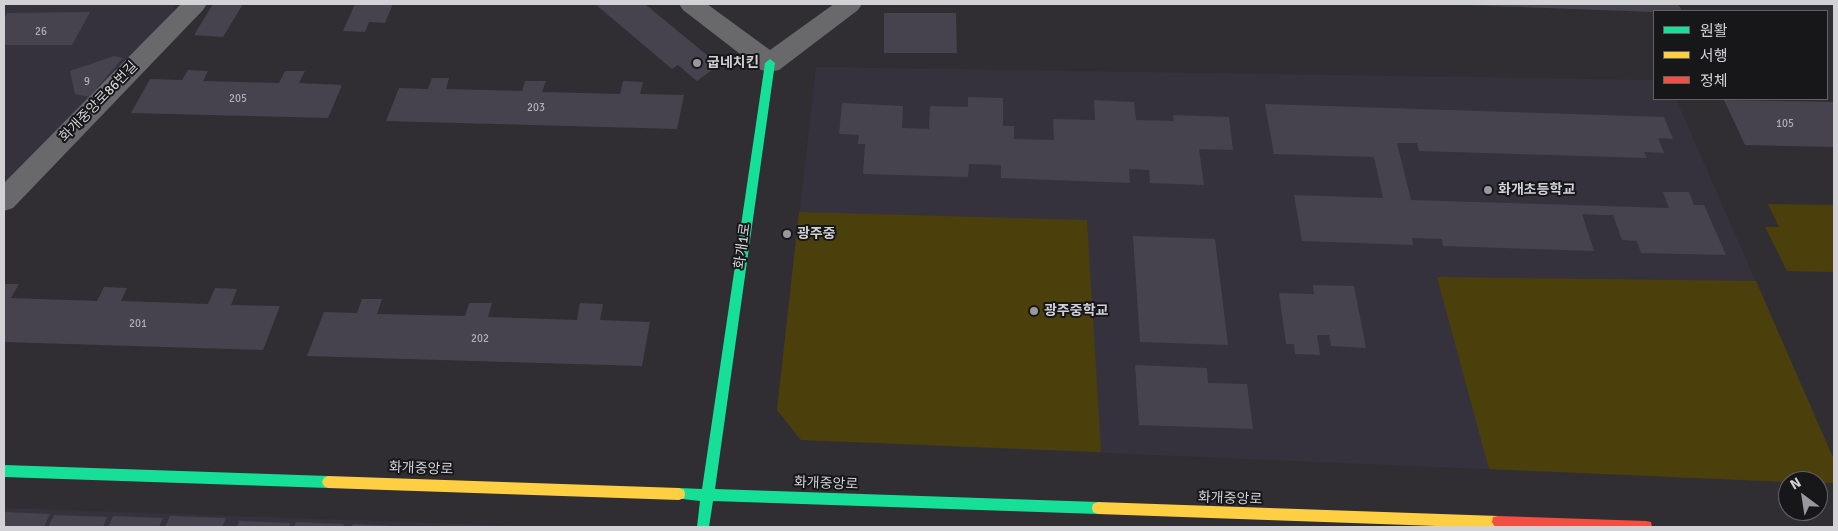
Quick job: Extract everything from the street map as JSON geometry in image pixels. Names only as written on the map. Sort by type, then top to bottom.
[{"type":"street","name":"화개중앙로86번길","points":[[4,200],[195,4]]},
{"type":"street","points":[[691,4],[770,63],[850,4]]},
{"type":"street","name":"화개1로","points":[[703,527],[770,63]]},
{"type":"street","name":"화개중앙로","points":[[4,471],[708,494],[1560,526],[1646,527]]},
{"type":"shaded area","points":[[4,4],[173,4],[173,15],[4,187]]},
{"type":"shaded area","points":[[816,67],[1653,80],[1653,100],[1676,100],[1834,460],[1834,483],[1828,483],[1828,471],[1778,471],[1778,482],[801,440],[777,410]]},
{"type":"shaded area","points":[[1768,204],[1834,205],[1834,272],[1787,271],[1765,227],[1779,227]]},
{"type":"shaded area","points":[[799,212],[1087,220],[1101,452],[801,440],[777,410]]},
{"type":"shaded area","points":[[1437,277],[1756,281],[1834,460],[1834,483],[1828,483],[1828,471],[1778,471],[1778,482],[1489,469]]},
{"type":"shaded area","points":[[4,508],[547,527],[4,527]]},
{"type":"building","points":[[213,4],[243,4],[223,37],[194,35]]},
{"type":"building","points":[[355,4],[393,4],[385,23],[369,22],[365,32],[343,31]]},
{"type":"building","points":[[595,4],[645,4],[719,65],[697,81],[678,65],[672,69]]},
{"type":"building","points":[[1678,4],[1681,10],[1653,10],[1653,12],[1465,5]]},
{"type":"building","points":[[90,12],[72,45],[4,45],[4,19],[7,13]]},
{"type":"building","points":[[884,13],[956,13],[957,53],[884,53]]},
{"type":"building","points":[[114,56],[123,58],[89,97],[75,94],[70,71]]},
{"type":"building","points":[[188,70],[208,71],[203,81],[279,83],[285,71],[305,71],[299,83],[342,85],[328,118],[131,113],[150,79],[182,80]]},
{"type":"building","points":[[432,78],[449,78],[446,89],[522,91],[525,81],[546,81],[542,92],[620,94],[623,81],[643,82],[640,94],[684,95],[677,129],[386,121],[399,88],[428,89]]},
{"type":"building","points":[[968,97],[1003,98],[1003,126],[1014,126],[1014,139],[1054,140],[1053,119],[1095,120],[1094,100],[1134,102],[1136,120],[1174,121],[1173,115],[1229,117],[1233,150],[1199,149],[1204,185],[1150,183],[1149,170],[1129,169],[1130,183],[1001,178],[1001,165],[969,164],[968,177],[863,174],[865,144],[858,144],[859,135],[839,134],[842,103],[903,106],[902,128],[929,129],[930,106],[968,107]]},
{"type":"building","points":[[1724,100],[1834,102],[1834,147],[1745,145]]},
{"type":"building","points":[[1265,104],[1664,117],[1673,139],[1658,138],[1664,153],[1644,152],[1647,158],[1419,151],[1417,143],[1397,143],[1411,200],[1669,208],[1663,192],[1689,192],[1694,205],[1704,205],[1726,255],[1641,253],[1637,241],[1622,240],[1613,215],[1582,214],[1594,251],[1443,246],[1442,239],[1412,238],[1413,245],[1302,241],[1294,195],[1383,198],[1374,157],[1274,154]]},
{"type":"building","points":[[1133,236],[1215,239],[1228,345],[1140,342]]},
{"type":"building","points":[[4,284],[19,284],[11,298],[97,301],[104,287],[127,288],[121,301],[208,304],[215,288],[237,289],[231,305],[280,306],[263,350],[4,342]]},
{"type":"building","points":[[1313,285],[1354,286],[1366,348],[1331,346],[1329,335],[1317,335],[1320,355],[1295,354],[1294,344],[1286,344],[1279,293],[1314,294]]},
{"type":"building","points":[[362,299],[382,299],[377,314],[465,316],[469,303],[492,303],[488,317],[577,320],[580,303],[603,304],[600,320],[650,322],[642,366],[307,356],[324,312],[357,313]]},
{"type":"building","points":[[1135,365],[1207,368],[1208,383],[1247,384],[1253,429],[1139,425]]},
{"type":"building","points":[[4,512],[50,514],[44,527],[4,527]]},
{"type":"building","points":[[54,515],[107,517],[103,527],[48,527]]},
{"type":"building","points":[[113,516],[163,518],[159,527],[108,527]]},
{"type":"building","points":[[170,516],[226,518],[222,527],[165,527]]},
{"type":"building","points":[[239,521],[290,523],[289,527],[237,527]]},
{"type":"building","points":[[296,522],[344,524],[343,527],[294,527]]},
{"type":"building","points":[[353,524],[395,526],[395,527],[351,527]]},
{"type":"traffic: fast","points":[[703,527],[770,63]]},
{"type":"traffic: fast","points":[[4,471],[328,482]]},
{"type":"traffic: fast","points":[[679,494],[1098,508]]},
{"type":"traffic: slow","points":[[328,482],[679,494]]},
{"type":"traffic: slow","points":[[1098,508],[1498,522]]},
{"type":"traffic: jam","points":[[1498,522],[1646,527]]},
{"type":"place","name":"굽네치킨","points":[[697,63]]},
{"type":"place","name":"화개초등학교","points":[[1488,190]]},
{"type":"place","name":"광주중","points":[[787,234]]},
{"type":"place","name":"광주중학교","points":[[1034,311]]}]
